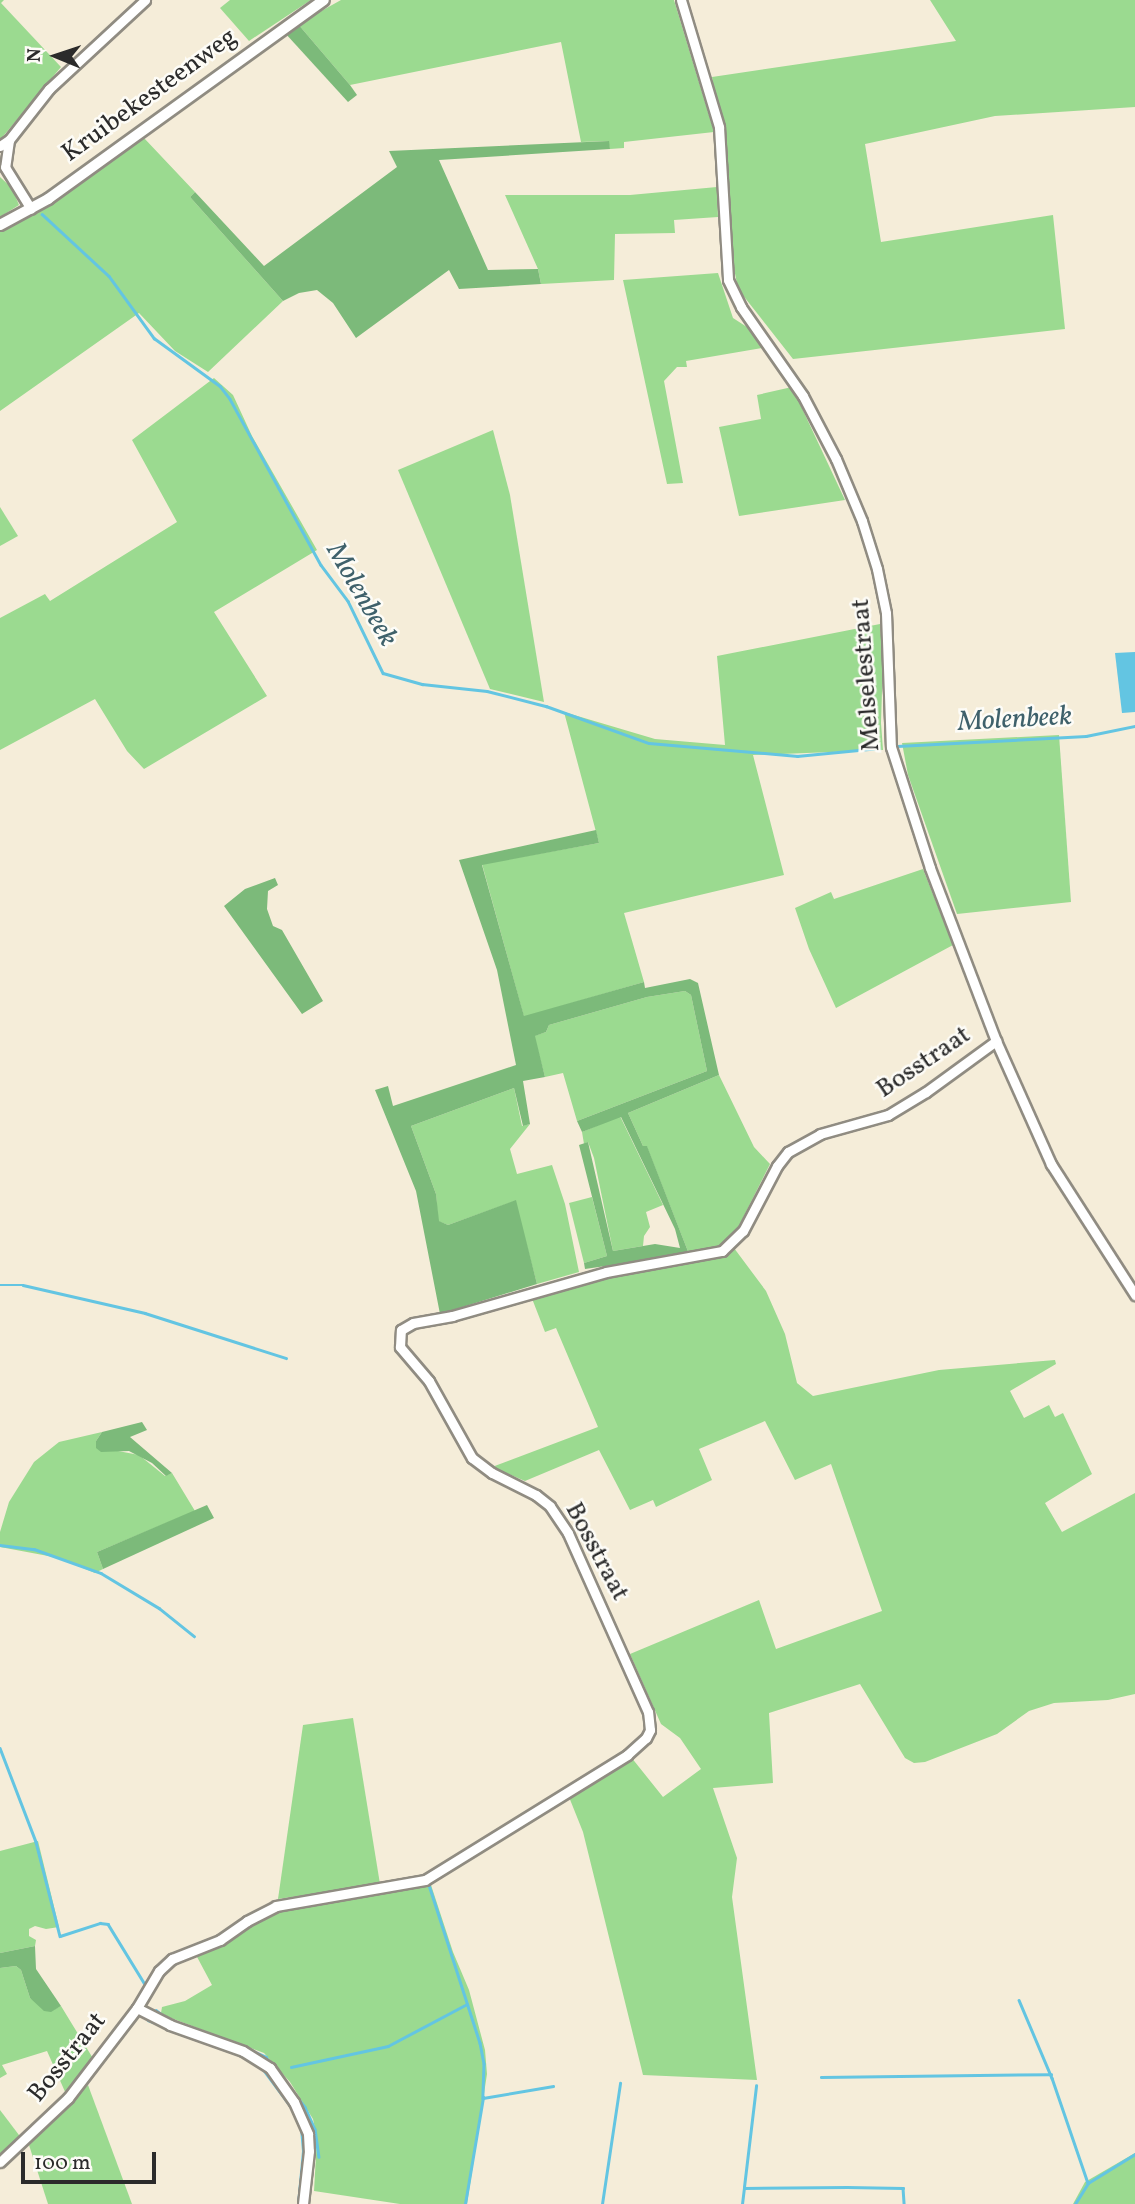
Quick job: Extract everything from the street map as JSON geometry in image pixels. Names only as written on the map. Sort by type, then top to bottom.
[{"type":"street","points":[[0,146],[9,140],[49,89],[145,0]]},
{"type":"street","name":"Kruibekesteenweg","points":[[0,225],[31,209],[324,0]]},
{"type":"street","name":"Melselestraat","points":[[681,0],[719,127],[728,280],[741,307],[803,396],[836,459],[862,521],[877,569],[886,613],[890,659],[888,726],[896,767],[996,1041],[1051,1164],[1135,1295]]},
{"type":"street","points":[[9,140],[5,155],[9,177]]},
{"type":"street","points":[[0,168],[31,209]]},
{"type":"street","name":"Bosstraat","points":[[0,2162],[68,2098],[137,2008],[159,1971],[172,1959],[220,1940],[247,1921],[276,1906],[425,1880],[627,1755],[650,1730],[644,1702],[568,1533],[550,1506],[536,1495],[492,1473],[472,1458],[429,1381],[400,1347],[401,1330],[414,1323],[452,1316],[606,1272],[722,1251],[743,1231],[777,1166],[788,1152],[820,1134],[888,1115],[926,1092],[996,1041]]},
{"type":"street","name":"Bosstraat","points":[[137,2008],[170,2025],[243,2051],[270,2068],[293,2102],[308,2134],[309,2151],[303,2204]]},
{"type":"green space","points":[[0,0],[4,0],[1,3],[61,67],[0,140]]},
{"type":"green space","points":[[230,0],[311,0],[249,41],[220,8]]},
{"type":"green space","points":[[341,0],[674,0],[714,132],[624,142],[624,148],[610,149],[608,141],[581,142],[561,42],[350,85],[298,24]]},
{"type":"green space","points":[[930,0],[1135,0],[1135,107],[995,116],[865,144],[881,242],[1053,215],[1065,329],[793,359],[738,289],[732,258],[729,178],[712,77],[956,41]]},
{"type":"green space","points":[[298,24],[357,95],[348,102],[285,33]]},
{"type":"green space","points":[[144,138],[195,192],[190,197],[283,301],[208,372],[175,351],[139,313],[0,411],[0,232],[48,207]]},
{"type":"green space","points":[[609,141],[610,149],[439,160],[488,270],[538,269],[541,284],[459,289],[449,270],[356,338],[333,303],[317,290],[299,293],[283,301],[190,197],[195,192],[264,266],[397,167],[389,151]]},
{"type":"green space","points":[[0,177],[12,188],[19,205],[0,217]]},
{"type":"green space","points":[[717,187],[718,217],[674,220],[675,233],[615,234],[614,280],[541,284],[538,269],[505,195],[630,195]]},
{"type":"green space","points":[[718,273],[733,318],[750,329],[762,348],[686,361],[687,367],[677,367],[664,381],[683,483],[667,484],[623,280]]},
{"type":"green space","points":[[214,378],[233,395],[252,436],[317,550],[214,612],[267,696],[144,769],[127,751],[95,699],[0,750],[0,618],[45,594],[50,601],[177,522],[132,440]]},
{"type":"green space","points":[[792,387],[845,500],[739,516],[719,427],[761,419],[757,395]]},
{"type":"green space","points":[[493,430],[510,495],[544,702],[490,689],[398,470]]},
{"type":"green space","points":[[0,507],[18,536],[0,546]]},
{"type":"green space","points":[[880,624],[883,659],[883,750],[753,755],[784,875],[624,913],[644,982],[524,1017],[482,864],[599,843],[564,712],[655,739],[725,745],[717,656]]},
{"type":"green space","points":[[1059,735],[1071,902],[957,914],[908,775],[902,743]]},
{"type":"green space","points":[[596,830],[599,843],[482,865],[524,1016],[644,982],[645,988],[690,979],[698,983],[719,1075],[628,1113],[643,1146],[647,1146],[689,1254],[585,1269],[584,1263],[607,1256],[579,1145],[588,1142],[613,1251],[655,1244],[680,1248],[675,1229],[621,1117],[582,1132],[577,1121],[707,1071],[691,995],[685,991],[647,997],[549,1025],[546,1032],[535,1036],[545,1077],[523,1081],[530,1124],[523,1126],[514,1088],[411,1126],[436,1194],[439,1221],[448,1225],[516,1200],[537,1284],[440,1314],[416,1191],[375,1090],[388,1086],[393,1106],[516,1065],[497,970],[459,860]]},
{"type":"green space","points":[[923,869],[953,945],[836,1008],[809,949],[795,908],[831,892],[834,899]]},
{"type":"green space","points":[[275,878],[278,885],[268,891],[267,909],[273,926],[282,930],[323,1001],[302,1014],[224,906],[245,889]]},
{"type":"green space","points":[[685,991],[691,995],[707,1071],[577,1121],[563,1073],[545,1077],[534,1036],[546,1032],[549,1025],[647,997]]},
{"type":"green space","points":[[719,1075],[754,1147],[770,1164],[735,1234],[721,1246],[689,1254],[647,1147],[643,1146],[628,1113]]},
{"type":"green space","points":[[514,1088],[522,1126],[530,1124],[510,1149],[517,1174],[552,1165],[565,1204],[579,1272],[537,1284],[515,1201],[448,1225],[438,1221],[436,1194],[411,1126]]},
{"type":"green space","points":[[620,1116],[663,1205],[646,1212],[650,1227],[644,1236],[643,1246],[613,1251],[594,1158],[588,1142],[584,1144],[582,1132]]},
{"type":"green space","points":[[592,1197],[607,1256],[584,1263],[569,1203]]},
{"type":"green space","points":[[734,1248],[766,1291],[785,1334],[797,1383],[813,1396],[939,1370],[1055,1360],[1056,1364],[1010,1391],[1024,1418],[1049,1405],[1055,1417],[1063,1413],[1092,1474],[1045,1503],[1062,1532],[1135,1493],[1135,1694],[1108,1700],[1054,1703],[1029,1711],[997,1734],[925,1762],[914,1763],[905,1758],[860,1684],[769,1713],[773,1783],[713,1788],[737,1858],[732,1897],[757,2080],[643,2075],[583,1832],[569,1797],[631,1757],[663,1797],[701,1769],[680,1738],[661,1724],[630,1654],[759,1600],[776,1649],[882,1611],[831,1464],[795,1480],[765,1421],[699,1449],[712,1480],[656,1507],[653,1500],[630,1510],[599,1450],[525,1481],[492,1467],[598,1427],[556,1328],[545,1332],[531,1296],[584,1278],[713,1256]]},
{"type":"green space","points":[[142,1422],[147,1430],[130,1437],[172,1473],[166,1476],[152,1463],[129,1451],[101,1452],[96,1448],[96,1441],[102,1432]]},
{"type":"green space","points":[[102,1432],[96,1441],[118,1451],[139,1455],[165,1476],[172,1473],[195,1511],[97,1552],[103,1569],[95,1573],[59,1558],[0,1547],[0,1532],[9,1502],[34,1462],[59,1442]]},
{"type":"green space","points":[[207,1505],[214,1518],[103,1569],[97,1552]]},
{"type":"green space","points":[[353,1718],[380,1884],[278,1899],[303,1725]]},
{"type":"green space","points":[[38,1841],[59,1927],[46,1929],[35,1926],[29,1929],[29,1936],[36,1940],[35,1946],[0,1953],[0,1851]]},
{"type":"green space","points":[[431,1885],[453,1952],[469,1990],[485,2050],[487,2074],[467,2204],[400,2204],[314,2191],[317,2138],[313,2119],[290,2082],[264,2053],[171,2018],[161,2013],[162,2007],[185,2001],[212,1985],[196,1955],[222,1944],[264,1916],[290,1906]]},
{"type":"green space","points":[[35,1946],[36,1969],[61,2006],[51,2012],[44,2011],[30,1998],[21,1970],[16,1966],[0,1968],[0,1953]]},
{"type":"green space","points":[[16,1966],[21,1970],[30,1998],[51,2011],[61,2006],[94,2060],[66,2094],[47,2051],[2,2065],[7,2074],[0,2078],[0,1968]]},
{"type":"green space","points":[[88,2085],[132,2204],[48,2204],[29,2145]]},
{"type":"green space","points":[[0,2110],[22,2139],[0,2157]]},
{"type":"green space","points":[[1135,2153],[1135,2204],[1073,2204],[1085,2182]]},
{"type":"water","points":[[1135,652],[1135,712],[1122,713],[1115,653]]},
{"type":"waterway","name":"Molenbeek","points":[[42,214],[109,276],[154,338],[220,386],[230,399],[321,565],[348,601],[383,673],[422,684],[487,691],[546,706],[649,743],[797,756],[879,748]]},
{"type":"waterway","name":"Molenbeek","points":[[897,746],[1086,736],[1135,726]]},
{"type":"waterway","points":[[0,1285],[23,1285],[145,1313],[286,1358]]},
{"type":"waterway","points":[[0,1545],[34,1549],[101,1573],[159,1608],[194,1636]]},
{"type":"waterway","points":[[0,1748],[36,1842],[60,1936],[100,1923],[108,1924],[146,1986]]},
{"type":"waterway","points":[[429,1885],[480,2043],[484,2064],[483,2098]]},
{"type":"waterway","points":[[1019,2000],[1052,2078],[1088,2183]]},
{"type":"waterway","points":[[291,2067],[388,2046],[467,2004]]},
{"type":"waterway","points":[[156,2010],[166,2018]]},
{"type":"waterway","points":[[148,2020],[161,2025]]},
{"type":"waterway","points":[[175,2022],[238,2045]]},
{"type":"waterway","points":[[244,2047],[266,2057],[305,2107],[315,2129],[319,2157]]},
{"type":"waterway","points":[[263,2069],[292,2108]]},
{"type":"waterway","points":[[821,2077],[1051,2074]]},
{"type":"waterway","points":[[602,2204],[620,2083]]},
{"type":"waterway","points":[[465,2204],[483,2098],[553,2086]]},
{"type":"waterway","points":[[744,2187],[756,2086]]},
{"type":"waterway","points":[[298,2204],[303,2151],[301,2127]]},
{"type":"waterway","points":[[1075,2204],[1088,2183],[1135,2154]]},
{"type":"waterway","points":[[742,2204],[744,2188],[847,2187],[903,2188],[904,2204]]}]
